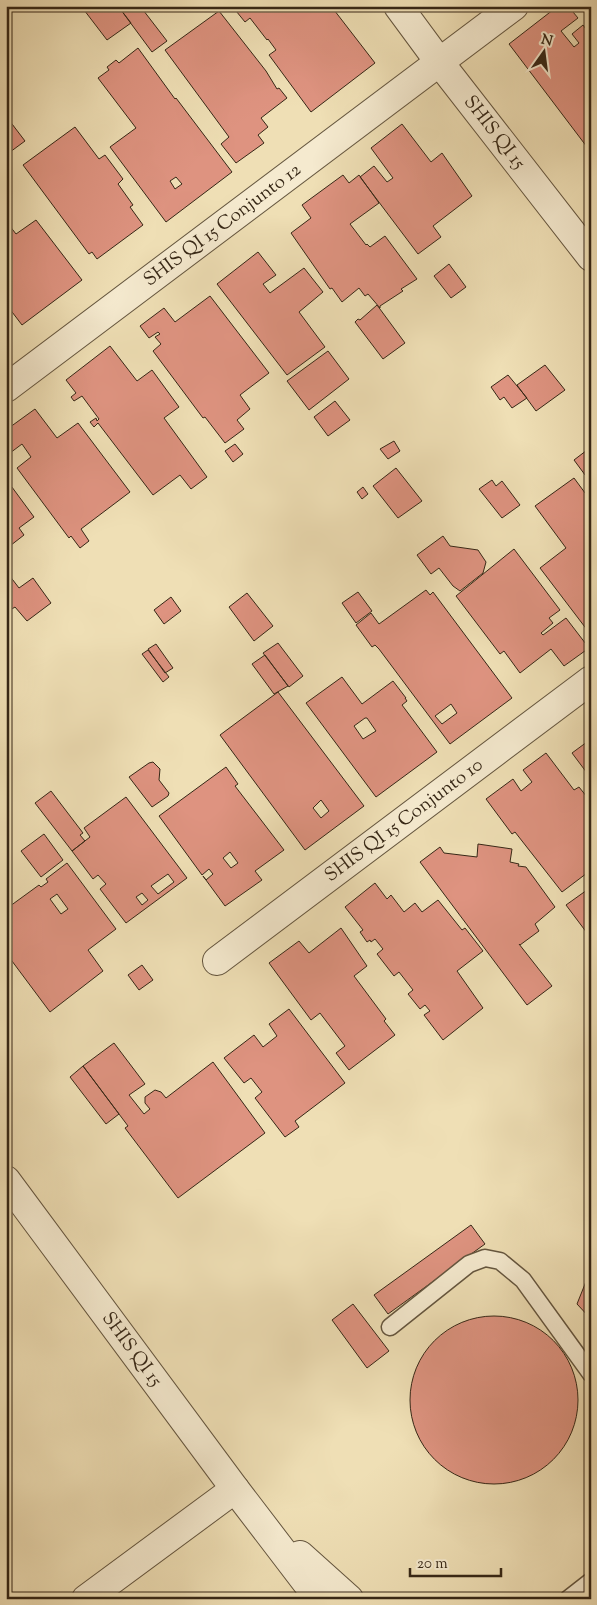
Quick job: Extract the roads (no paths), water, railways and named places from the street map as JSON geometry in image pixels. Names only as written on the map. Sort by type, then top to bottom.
[{"type":"street","name":"SHIS QI 15","points":[[398,6],[591,257]]},
{"type":"street","name":"SHIS QI 15 Conjunto 12","points":[[6,388],[514,6]]},
{"type":"street","name":"SHIS QI 15 Conjunto 10","points":[[217,961],[591,680]]},
{"type":"street","name":"SHIS QI 15","points":[[6,1180],[234,1489],[319,1599]]},
{"type":"street","points":[[86,1599],[234,1489]]},
{"type":"street","name":"SHIS QI 15","points":[[258,1519],[349,1599]]},
{"type":"lane","points":[[390,1327],[469,1264],[485,1258],[500,1260],[523,1280],[591,1374]]},
{"type":"lane","points":[[568,1599],[591,1581]]}]
